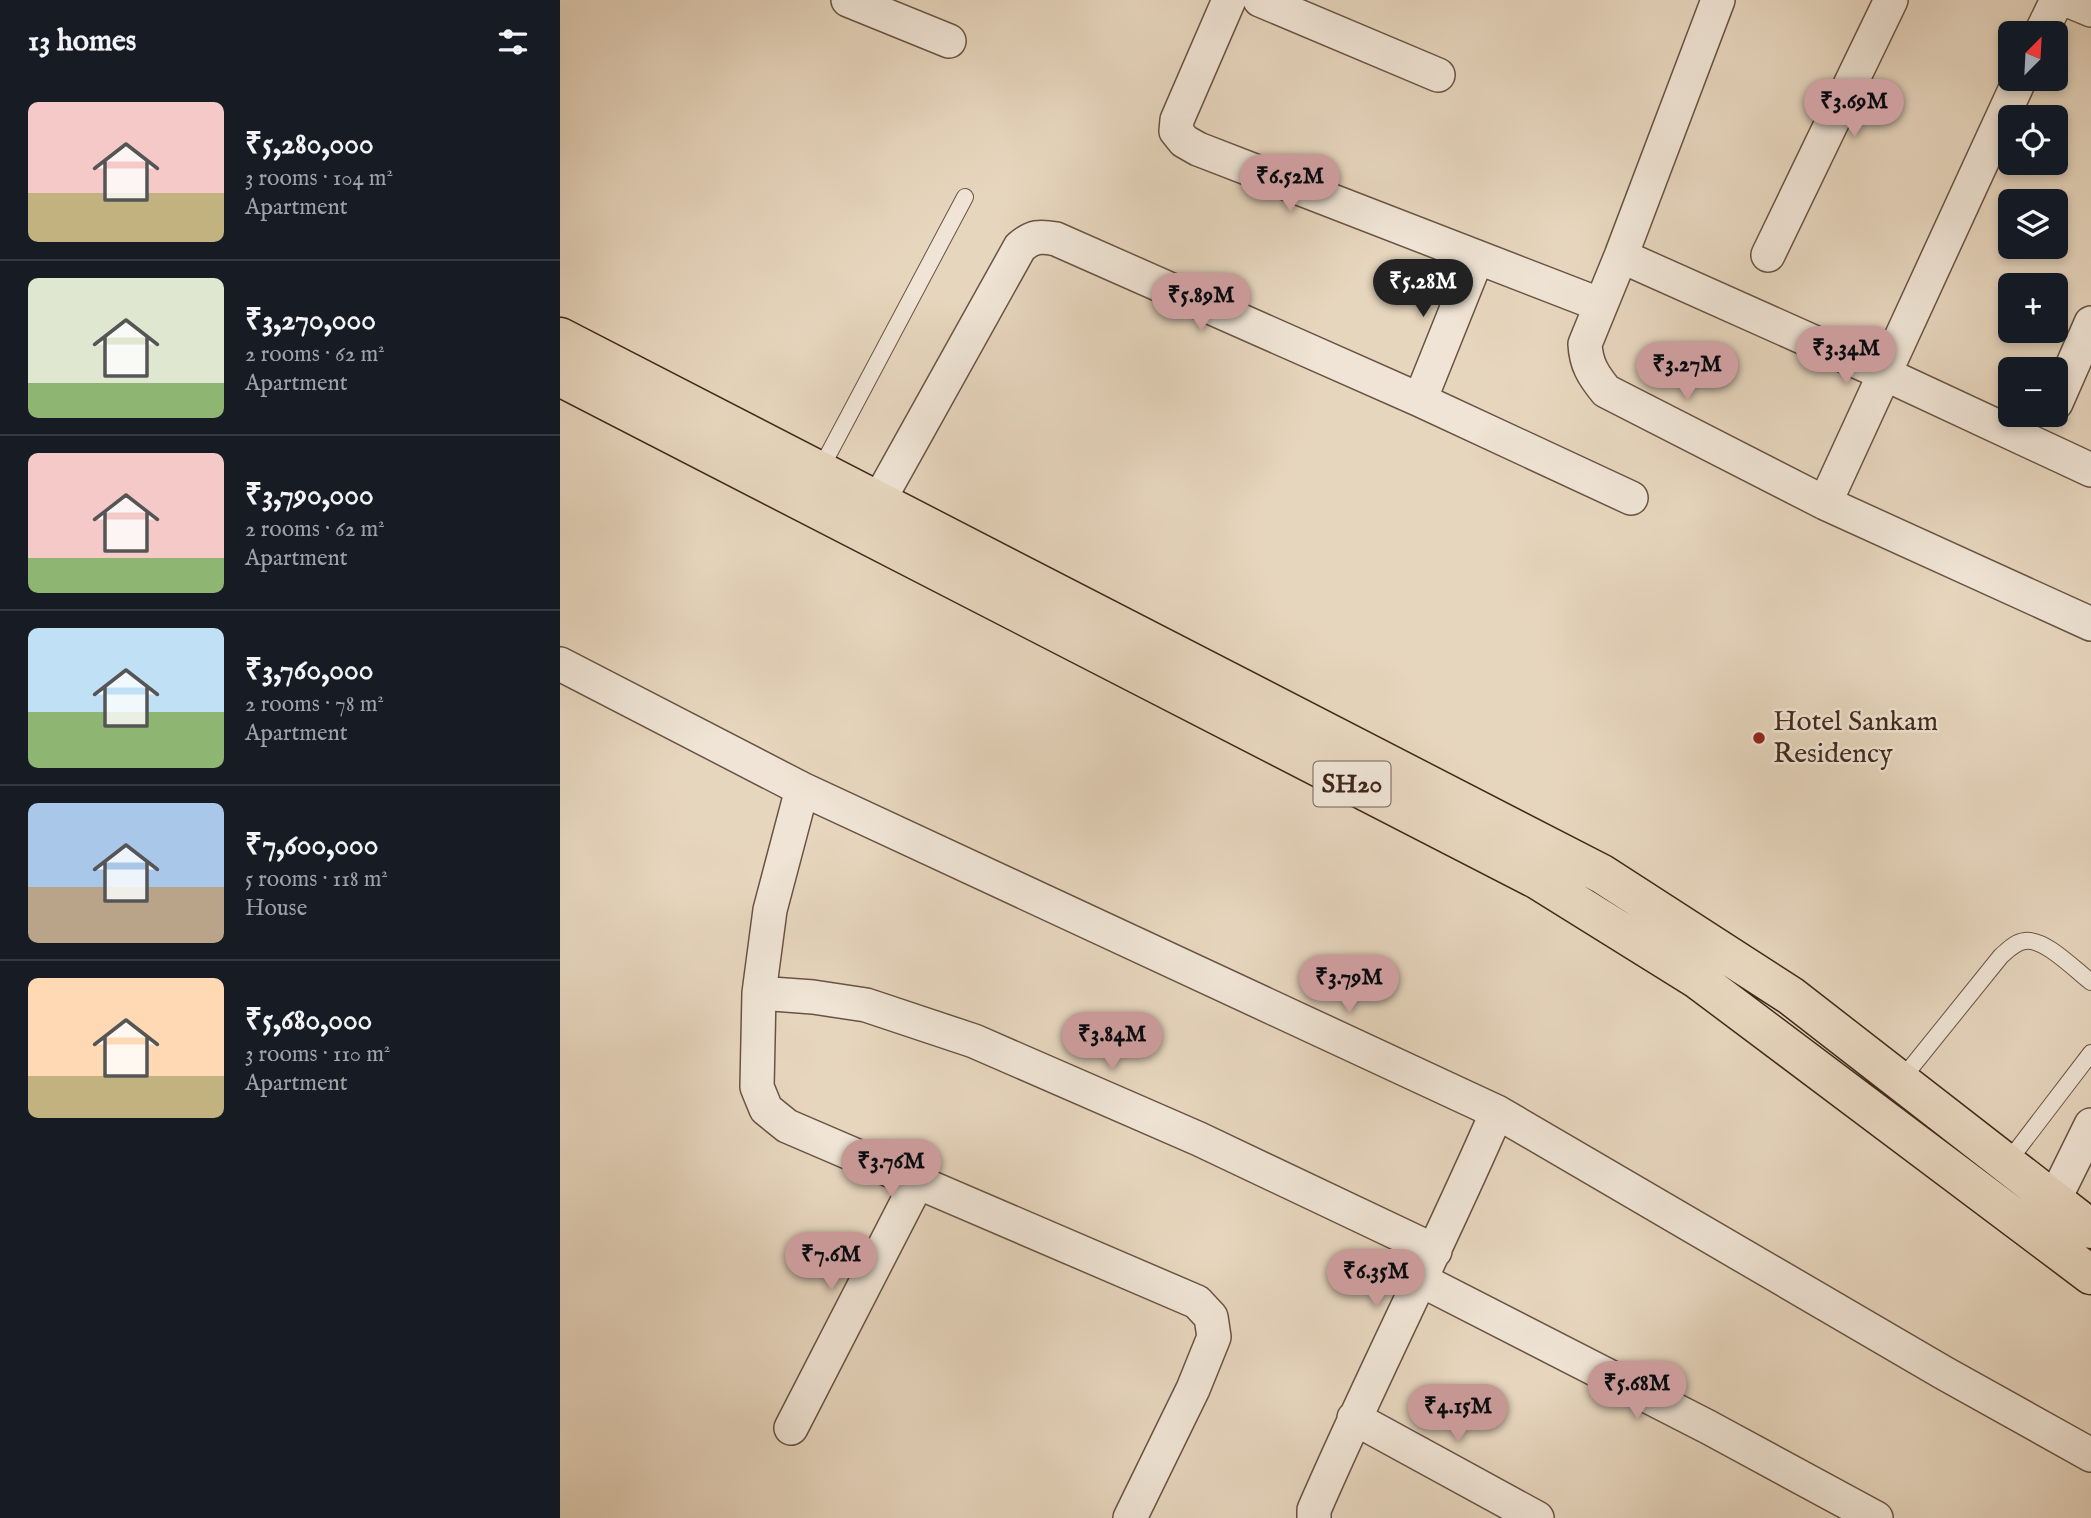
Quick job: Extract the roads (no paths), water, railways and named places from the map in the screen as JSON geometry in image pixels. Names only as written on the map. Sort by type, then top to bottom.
[{"type":"main road","name":"SH20","points":[[560,337],[1602,874],[1791,996],[2091,1229]]},
{"type":"main road","name":"SH20","points":[[560,377],[1538,880],[1697,979],[2091,1275]]},
{"type":"street","points":[[848,0],[949,41]]},
{"type":"street","points":[[1228,0],[1177,120],[1176,131],[1184,141],[1198,149],[1601,305]]},
{"type":"street","points":[[1260,0],[1438,75]]},
{"type":"street","points":[[1718,0],[1585,344],[1586,358],[1592,375],[1606,391],[1825,503],[2091,624]]},
{"type":"street","points":[[1768,255],[1891,0]]},
{"type":"street","points":[[2047,21],[2057,0]]},
{"type":"street","points":[[2067,0],[2091,10]]},
{"type":"street","points":[[1825,503],[2015,91]]},
{"type":"street","points":[[879,500],[1020,247],[1029,239],[1040,236],[1056,239],[1420,400],[1631,498]]},
{"type":"street","points":[[1621,256],[2091,470]]},
{"type":"street","points":[[1420,400],[1477,258]]},
{"type":"street","points":[[2068,375],[2091,323]]},
{"type":"street","points":[[2038,445],[2046,427]]},
{"type":"street","points":[[560,664],[802,789],[1497,1112],[1944,1373],[2091,1455]]},
{"type":"street","points":[[802,789],[770,910],[760,993],[757,1087],[766,1109],[787,1126],[1196,1302],[1211,1317],[1214,1337],[1193,1389],[1130,1518]]},
{"type":"street","points":[[760,993],[866,1005],[974,1041],[1199,1139],[1428,1265],[1708,1427],[1876,1518]]},
{"type":"street","points":[[1314,1518],[1314,1510],[1354,1418],[1428,1265],[1497,1112]]},
{"type":"street","points":[[2054,1200],[2091,1125]]},
{"type":"street","points":[[791,1428],[918,1181]]},
{"type":"street","points":[[1354,1418],[1537,1518]]},
{"type":"lane","points":[[820,471],[965,197]]},
{"type":"lane","points":[[1901,1080],[2001,956],[2015,944],[2027,940],[2041,943],[2091,982]]},
{"type":"lane","points":[[2007,1163],[2091,1053]]},
{"type":"place","name":"Hotel Sankam Residency","points":[[1759,738]]}]
